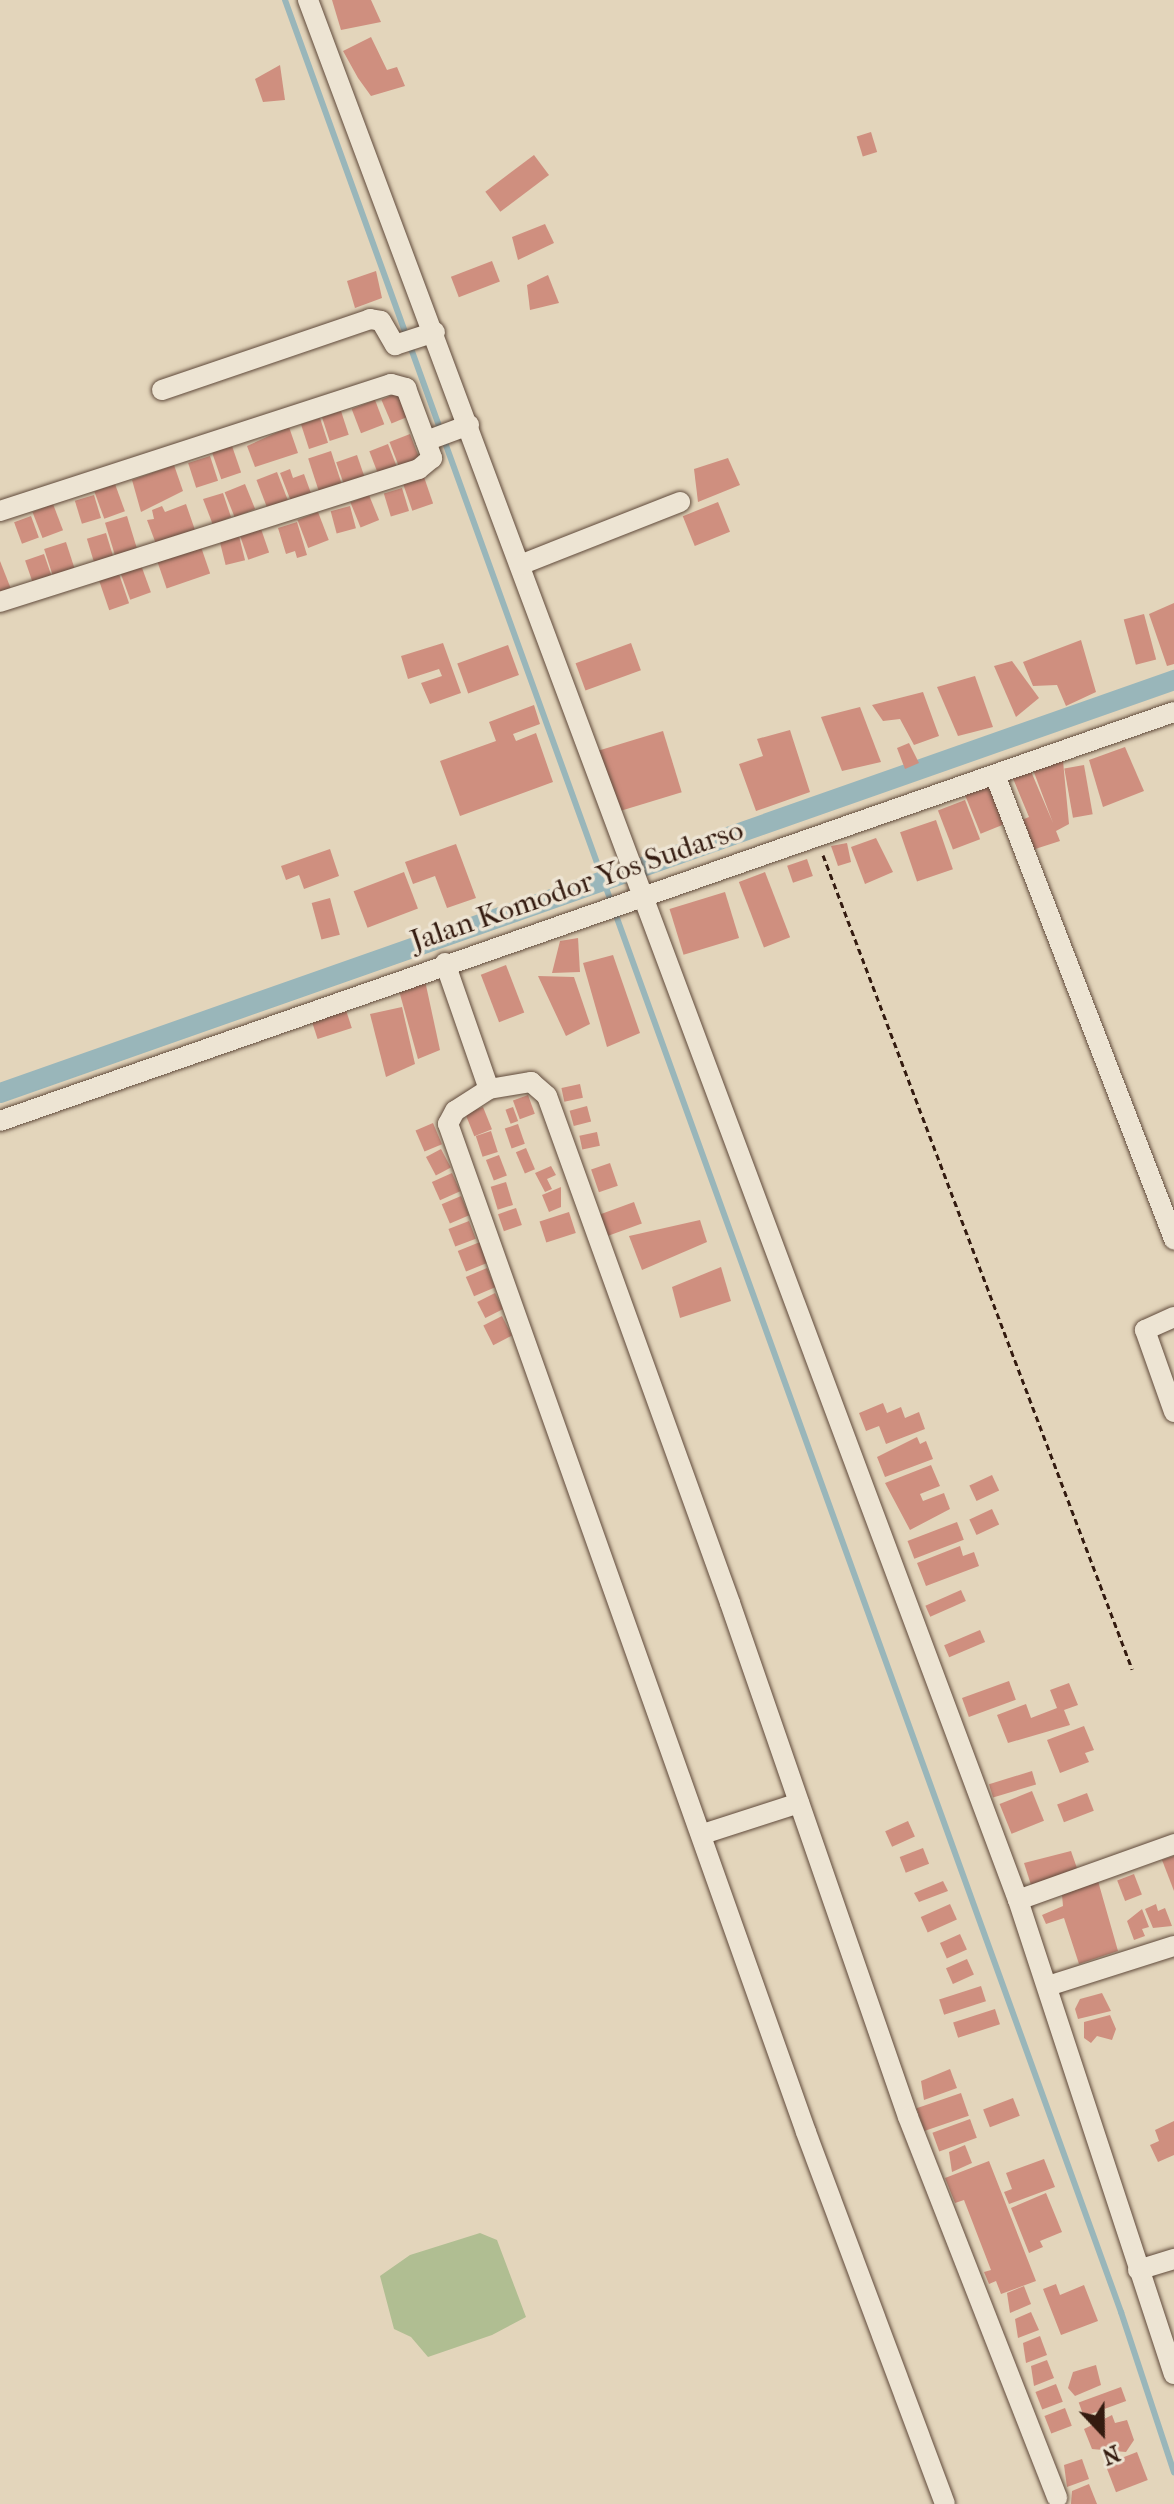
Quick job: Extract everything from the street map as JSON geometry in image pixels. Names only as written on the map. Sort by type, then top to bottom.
[{"type":"street","points":[[308,0],[465,427],[520,565],[625,851],[637,892],[1018,1900],[1174,2374]]},
{"type":"street","points":[[162,390],[370,319],[381,321],[395,345],[433,334]]},
{"type":"street","points":[[0,511],[391,384],[406,388],[430,439],[432,458],[419,469],[0,602]]},
{"type":"street","points":[[430,439],[465,427]]},
{"type":"street","points":[[520,565],[680,502]]},
{"type":"street","name":"Jalan Komodor Yos Sudarso","points":[[0,1121],[594,913],[637,892],[816,836],[1174,712]]},
{"type":"street","points":[[995,775],[1174,1240]]},
{"type":"street","points":[[445,963],[489,1089]]},
{"type":"street","points":[[945,2504],[806,2132],[703,1834],[448,1124],[455,1111],[489,1089],[531,1082],[547,1096],[918,2146],[1057,2498]]},
{"type":"street","points":[[1174,1317],[1145,1330],[1174,1412]]},
{"type":"street","points":[[703,1834],[799,1803]]},
{"type":"street","points":[[1018,1900],[1174,1844]]},
{"type":"street","points":[[1048,1986],[1174,1946]]},
{"type":"street","points":[[1138,2270],[1174,2259]]},
{"type":"path","points":[[816,836],[1132,1669]]},
{"type":"green space","points":[[480,2233],[497,2240],[526,2317],[492,2335],[428,2357],[411,2337],[394,2329],[380,2276],[410,2255]]},
{"type":"building","points":[[332,0],[371,0],[381,22],[341,30]]},
{"type":"building","points":[[371,37],[387,70],[397,67],[405,86],[371,96],[358,78],[343,51]]},
{"type":"building","points":[[280,65],[285,100],[263,102],[255,79]]},
{"type":"building","points":[[871,132],[877,152],[863,156],[857,136]]},
{"type":"building","points":[[534,155],[549,175],[500,212],[485,192]]},
{"type":"building","points":[[545,224],[554,243],[518,260],[512,237]]},
{"type":"building","points":[[492,261],[500,282],[459,297],[451,277]]},
{"type":"building","points":[[376,271],[382,298],[355,308],[347,281]]},
{"type":"building","points":[[548,275],[559,303],[530,310],[527,285]]},
{"type":"building","points":[[397,393],[407,417],[392,424],[381,400]]},
{"type":"building","points":[[375,400],[384,424],[361,433],[352,409]]},
{"type":"building","points":[[341,411],[349,435],[330,441],[322,417]]},
{"type":"building","points":[[320,418],[328,443],[309,449],[301,424]]},
{"type":"building","points":[[289,427],[298,453],[255,467],[247,446]]},
{"type":"building","points":[[410,434],[419,458],[399,466],[389,442]]},
{"type":"building","points":[[388,444],[397,467],[378,475],[369,451]]},
{"type":"building","points":[[232,446],[241,472],[221,479],[212,453]]},
{"type":"building","points":[[331,451],[343,487],[320,495],[308,458]]},
{"type":"building","points":[[357,455],[365,478],[344,485],[336,462]]},
{"type":"building","points":[[210,456],[218,481],[196,488],[188,463]]},
{"type":"building","points":[[728,458],[740,485],[698,502],[694,469]]},
{"type":"building","points":[[174,465],[183,491],[141,512],[132,480]]},
{"type":"building","points":[[290,469],[293,478],[304,474],[312,496],[292,504],[280,473]]},
{"type":"building","points":[[277,472],[289,503],[268,511],[256,480]]},
{"type":"building","points":[[424,477],[433,503],[412,511],[403,484]]},
{"type":"building","points":[[115,484],[125,511],[104,519],[94,492]]},
{"type":"building","points":[[245,484],[255,509],[235,517],[225,492]]},
{"type":"building","points":[[402,488],[409,511],[391,517],[384,494]]},
{"type":"building","points":[[223,493],[231,517],[213,525],[203,499]]},
{"type":"building","points":[[94,495],[101,518],[82,524],[75,501]]},
{"type":"building","points":[[369,495],[379,520],[361,528],[350,502]]},
{"type":"building","points":[[718,502],[730,532],[695,546],[683,516]]},
{"type":"building","points":[[53,504],[63,530],[42,538],[32,512]]},
{"type":"building","points":[[186,504],[195,530],[156,544],[147,520],[154,519],[152,510],[162,506],[165,512]]},
{"type":"building","points":[[350,506],[356,528],[337,533],[331,511]]},
{"type":"building","points":[[318,512],[329,540],[308,548],[297,520]]},
{"type":"building","points":[[31,516],[39,538],[22,544],[14,522]]},
{"type":"building","points":[[127,516],[137,549],[115,555],[105,523]]},
{"type":"building","points":[[297,522],[307,555],[297,558],[295,551],[286,554],[278,528]]},
{"type":"building","points":[[260,526],[269,552],[248,560],[239,533]]},
{"type":"building","points":[[106,533],[113,556],[94,562],[87,539]]},
{"type":"building","points":[[239,536],[245,560],[226,565],[220,541]]},
{"type":"building","points":[[66,542],[75,569],[53,576],[44,549]]},
{"type":"building","points":[[201,547],[210,573],[167,588],[158,562]]},
{"type":"building","points":[[44,554],[52,577],[33,583],[25,561]]},
{"type":"building","points":[[0,561],[11,589],[0,593]]},
{"type":"building","points":[[141,565],[151,592],[130,600],[120,573]]},
{"type":"building","points":[[119,574],[129,603],[109,610],[99,581]]},
{"type":"building","points":[[1174,603],[1174,664],[1167,666],[1149,614]]},
{"type":"building","points":[[1144,614],[1156,659],[1136,665],[1124,619]]},
{"type":"building","points":[[1081,640],[1096,692],[1066,706],[1057,685],[1033,686],[1023,662]]},
{"type":"building","points":[[443,643],[461,693],[430,704],[421,683],[442,676],[439,669],[408,679],[401,656]]},
{"type":"building","points":[[631,643],[641,670],[585,690],[576,663]]},
{"type":"building","points":[[508,645],[519,675],[468,694],[457,663]]},
{"type":"building","points":[[1012,661],[1039,698],[1016,717],[994,666]]},
{"type":"building","points":[[975,676],[993,727],[958,736],[937,687]]},
{"type":"building","points":[[923,692],[939,736],[914,745],[900,719],[883,721],[872,705]]},
{"type":"building","points":[[534,705],[540,724],[513,734],[516,741],[536,733],[553,782],[460,816],[440,761],[496,741],[489,722]]},
{"type":"building","points":[[860,707],[881,762],[842,771],[821,717]]},
{"type":"building","points":[[790,730],[810,792],[756,811],[739,764],[763,756],[757,739]]},
{"type":"building","points":[[663,731],[682,792],[612,814],[593,752]]},
{"type":"building","points":[[909,743],[919,763],[905,769],[897,748]]},
{"type":"building","points":[[1125,747],[1144,791],[1103,807],[1089,760]]},
{"type":"building","points":[[1043,760],[1063,761],[1069,824],[1056,831],[1060,841],[1029,851],[1017,822],[1029,817],[1012,776],[1030,769],[1053,823],[1032,767]]},
{"type":"building","points":[[1084,765],[1093,814],[1073,818],[1064,768]]},
{"type":"building","points":[[989,785],[1005,824],[981,834],[965,795]]},
{"type":"building","points":[[965,800],[980,839],[953,850],[938,810]]},
{"type":"building","points":[[936,820],[953,869],[917,882],[900,832]]},
{"type":"building","points":[[876,838],[893,872],[865,884],[851,847]]},
{"type":"building","points":[[847,843],[851,862],[838,866],[831,846]]},
{"type":"building","points":[[456,844],[476,898],[447,908],[435,876],[413,884],[405,862]]},
{"type":"building","points":[[330,849],[339,876],[304,889],[299,875],[286,880],[281,866]]},
{"type":"building","points":[[807,859],[813,876],[793,883],[787,866]]},
{"type":"building","points":[[404,872],[418,908],[368,928],[354,891]]},
{"type":"building","points":[[765,872],[790,937],[764,947],[739,882]]},
{"type":"building","points":[[725,892],[739,938],[684,955],[670,909]]},
{"type":"building","points":[[330,898],[340,935],[321,940],[312,903]]},
{"type":"building","points":[[578,938],[580,972],[552,973],[560,941]]},
{"type":"building","points":[[613,955],[640,1033],[607,1047],[583,963]]},
{"type":"building","points":[[506,965],[524,1013],[499,1022],[481,975]]},
{"type":"building","points":[[424,976],[440,1050],[418,1059],[398,987]]},
{"type":"building","points":[[538,976],[574,977],[590,1024],[566,1036]]},
{"type":"building","points":[[345,1007],[352,1028],[318,1039],[311,1018]]},
{"type":"building","points":[[402,1007],[415,1064],[386,1077],[370,1014]]},
{"type":"building","points":[[580,1084],[583,1098],[564,1102],[561,1088]]},
{"type":"building","points":[[528,1095],[535,1114],[520,1119],[513,1100]]},
{"type":"building","points":[[587,1106],[591,1121],[574,1126],[570,1111]]},
{"type":"building","points":[[483,1107],[492,1129],[474,1136],[465,1114]]},
{"type":"building","points":[[513,1107],[518,1121],[511,1124],[505,1110]]},
{"type":"building","points":[[433,1123],[442,1144],[424,1152],[416,1130]]},
{"type":"building","points":[[518,1124],[525,1144],[512,1148],[505,1129]]},
{"type":"building","points":[[491,1131],[498,1152],[483,1157],[476,1136]]},
{"type":"building","points":[[597,1132],[600,1146],[582,1149],[579,1136]]},
{"type":"building","points":[[526,1148],[535,1169],[525,1173],[516,1152]]},
{"type":"building","points":[[441,1149],[451,1168],[436,1176],[426,1157]]},
{"type":"building","points":[[499,1155],[507,1176],[494,1181],[486,1160]]},
{"type":"building","points":[[610,1163],[618,1186],[599,1192],[591,1170]]},
{"type":"building","points":[[551,1166],[556,1175],[547,1179],[552,1189],[545,1192],[535,1173]]},
{"type":"building","points":[[452,1173],[460,1191],[440,1200],[432,1182]]},
{"type":"building","points":[[506,1182],[513,1205],[498,1210],[491,1187]]},
{"type":"building","points":[[561,1187],[561,1207],[549,1212],[542,1195]]},
{"type":"building","points":[[461,1196],[469,1215],[450,1224],[442,1204]]},
{"type":"building","points":[[634,1202],[642,1224],[601,1238],[594,1217]]},
{"type":"building","points":[[516,1208],[522,1225],[504,1231],[498,1214]]},
{"type":"building","points":[[569,1212],[576,1233],[546,1243],[540,1222]]},
{"type":"building","points":[[700,1220],[707,1242],[642,1270],[629,1236]]},
{"type":"building","points":[[469,1221],[476,1239],[455,1247],[448,1229]]},
{"type":"building","points":[[480,1242],[488,1262],[466,1271],[458,1251]]},
{"type":"building","points":[[721,1267],[731,1301],[680,1318],[672,1287]]},
{"type":"building","points":[[487,1268],[495,1287],[474,1296],[466,1277]]},
{"type":"building","points":[[495,1293],[503,1309],[485,1318],[477,1302]]},
{"type":"building","points":[[502,1316],[512,1336],[493,1345],[483,1326]]},
{"type":"building","points":[[883,1403],[887,1413],[901,1407],[905,1418],[919,1412],[925,1429],[886,1444],[879,1426],[866,1431],[859,1413]]},
{"type":"building","points":[[917,1437],[920,1444],[926,1441],[933,1459],[885,1477],[877,1457]]},
{"type":"building","points":[[931,1465],[940,1486],[920,1494],[923,1501],[944,1493],[950,1509],[910,1530],[885,1483]]},
{"type":"building","points":[[992,1475],[999,1490],[977,1501],[969,1486]]},
{"type":"building","points":[[992,1509],[999,1524],[977,1535],[969,1520]]},
{"type":"building","points":[[957,1522],[964,1540],[914,1559],[908,1541]]},
{"type":"building","points":[[960,1546],[963,1556],[974,1552],[979,1566],[926,1586],[917,1563]]},
{"type":"building","points":[[961,1590],[966,1601],[930,1617],[925,1606]]},
{"type":"building","points":[[980,1630],[985,1642],[949,1657],[944,1645]]},
{"type":"building","points":[[1009,1681],[1016,1700],[969,1717],[962,1698]]},
{"type":"building","points":[[1069,1683],[1078,1705],[1064,1710],[1070,1725],[1008,1743],[997,1715],[1026,1704],[1031,1718],[1057,1708],[1050,1690]]},
{"type":"building","points":[[1084,1726],[1094,1750],[1085,1753],[1089,1762],[1060,1773],[1047,1740]]},
{"type":"building","points":[[1032,1771],[1036,1784],[993,1798],[989,1784]]},
{"type":"building","points":[[1032,1791],[1044,1821],[1012,1834],[1000,1804]]},
{"type":"building","points":[[1087,1793],[1094,1811],[1064,1822],[1057,1804]]},
{"type":"building","points":[[908,1821],[915,1837],[892,1847],[885,1831]]},
{"type":"building","points":[[923,1848],[929,1864],[906,1873],[900,1857]]},
{"type":"building","points":[[1071,1851],[1078,1871],[1032,1888],[1024,1863]]},
{"type":"building","points":[[1174,1856],[1174,1891],[1162,1860]]},
{"type":"building","points":[[1134,1874],[1142,1895],[1125,1901],[1117,1880]]},
{"type":"building","points":[[943,1881],[948,1891],[919,1902],[914,1893]]},
{"type":"building","points":[[1098,1881],[1118,1951],[1079,1964],[1064,1918],[1046,1924],[1042,1915],[1063,1906],[1062,1895]]},
{"type":"building","points":[[950,1904],[957,1920],[928,1933],[921,1917]]},
{"type":"building","points":[[1156,1904],[1158,1911],[1165,1908],[1172,1926],[1153,1928],[1145,1909]]},
{"type":"building","points":[[1142,1909],[1149,1927],[1142,1929],[1145,1936],[1134,1940],[1127,1921]]},
{"type":"building","points":[[960,1934],[967,1950],[947,1958],[940,1943]]},
{"type":"building","points":[[967,1959],[974,1975],[953,1984],[946,1968]]},
{"type":"building","points":[[981,1986],[986,2001],[944,2015],[939,2000]]},
{"type":"building","points":[[1102,1993],[1111,2011],[1078,2019],[1075,2009],[1080,1999]]},
{"type":"building","points":[[995,2009],[1000,2024],[958,2038],[953,2023]]},
{"type":"building","points":[[1110,2015],[1116,2029],[1112,2040],[1097,2036],[1091,2043],[1084,2038],[1084,2022]]},
{"type":"building","points":[[950,2069],[957,2088],[924,2100],[921,2081]]},
{"type":"building","points":[[961,2093],[969,2116],[924,2131],[917,2108]]},
{"type":"building","points":[[1013,2098],[1020,2116],[990,2127],[983,2109]]},
{"type":"building","points":[[970,2119],[977,2138],[939,2151],[932,2133]]},
{"type":"building","points":[[1174,2121],[1174,2155],[1158,2162],[1150,2145],[1159,2141],[1155,2130]]},
{"type":"building","points":[[965,2145],[972,2163],[952,2172],[949,2152]]},
{"type":"building","points":[[1044,2159],[1055,2187],[1009,2204],[1004,2192],[1012,2189],[1006,2173]]},
{"type":"building","points":[[989,2161],[1036,2281],[1001,2294],[996,2281],[989,2284],[984,2272],[991,2270],[964,2200],[955,2203],[945,2178]]},
{"type":"building","points":[[1046,2193],[1062,2232],[1040,2241],[1043,2247],[1029,2253],[1011,2208]]},
{"type":"building","points":[[1056,2284],[1060,2295],[1084,2285],[1098,2321],[1061,2335],[1043,2289]]},
{"type":"building","points":[[1024,2286],[1031,2304],[1010,2313],[1007,2293]]},
{"type":"building","points":[[1031,2312],[1039,2330],[1018,2338],[1015,2319]]},
{"type":"building","points":[[1040,2336],[1047,2355],[1026,2363],[1023,2343]]},
{"type":"building","points":[[1047,2360],[1054,2378],[1034,2386],[1031,2366]]},
{"type":"building","points":[[1096,2365],[1101,2385],[1075,2396],[1068,2388],[1073,2372]]},
{"type":"building","points":[[1056,2384],[1063,2402],[1042,2410],[1035,2392]]},
{"type":"building","points":[[1121,2387],[1126,2401],[1084,2416],[1079,2402]]},
{"type":"building","points":[[1065,2408],[1072,2426],[1051,2434],[1044,2416]]},
{"type":"building","points":[[1112,2415],[1115,2423],[1127,2420],[1134,2440],[1126,2452],[1092,2449],[1084,2429]]},
{"type":"building","points":[[1137,2452],[1148,2480],[1116,2492],[1105,2464]]},
{"type":"building","points":[[1082,2459],[1089,2479],[1067,2487],[1064,2465]]},
{"type":"building","points":[[1089,2484],[1097,2504],[1071,2504],[1072,2491]]},
{"type":"waterway","points":[[285,0],[1121,2312],[1174,2472]]},
{"type":"waterway","points":[[0,1093],[1174,680]]}]
